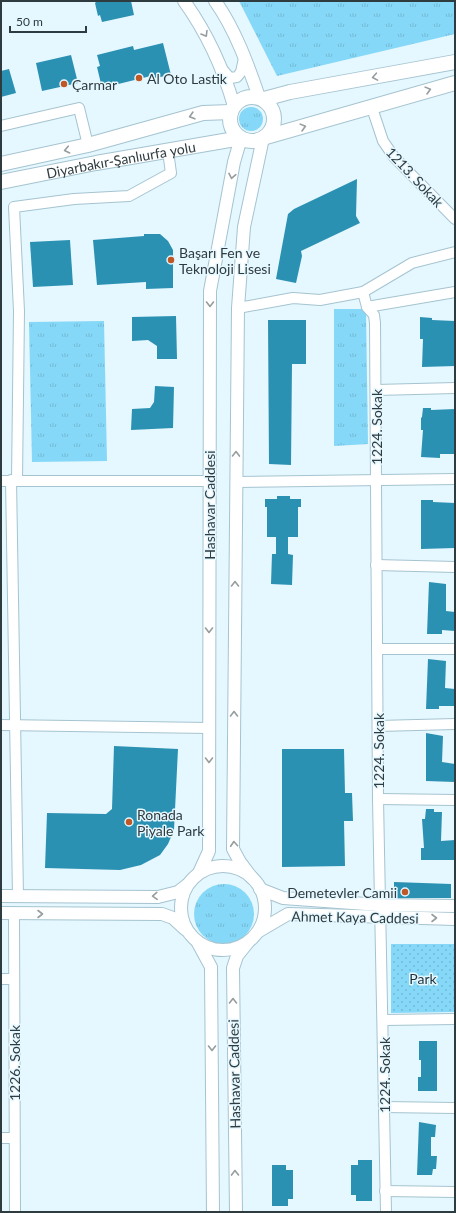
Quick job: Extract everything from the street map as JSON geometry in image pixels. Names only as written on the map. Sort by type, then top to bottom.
[{"type":"highway","points":[[455,62],[261,98],[245,97],[232,109],[231,126],[241,138],[252,141],[372,108],[455,83]]},
{"type":"highway","points":[[261,98],[274,110],[275,118],[271,132],[264,138]]},
{"type":"highway","name":"Diyarbakır-Şanlıurfa yolu","points":[[1,164],[88,145],[203,113],[232,109]]},
{"type":"highway","name":"Diyarbakır-Şanlıurfa yolu","points":[[1,182],[96,163],[241,138]]},
{"type":"main road","points":[[184,1],[209,42],[222,69],[232,109]]},
{"type":"main road","points":[[215,1],[228,23],[261,98]]},
{"type":"main road","name":"Hashavar Caddesi","points":[[200,873],[210,852],[210,291],[234,162],[241,138]]},
{"type":"main road","points":[[1,914],[162,914],[173,918],[198,943],[210,949],[223,951],[237,948],[249,941],[259,930],[264,917],[265,903],[260,889],[240,862],[233,849],[238,308],[244,227],[264,138]]},
{"type":"main road","points":[[1,896],[158,897],[178,892],[200,873],[212,868],[225,866],[239,870],[252,878]]},
{"type":"main road","points":[[188,933],[182,921],[181,908],[183,894],[190,882]]},
{"type":"main road","name":"Ahmet Kaya Caddesi","points":[[260,889],[283,898],[380,905],[455,906]]},
{"type":"main road","name":"Ahmet Kaya Caddesi","points":[[259,930],[288,914],[380,918],[455,919]]},
{"type":"main road","name":"Hashavar Caddesi","points":[[236,1212],[233,968],[237,956],[249,941]]},
{"type":"main road","name":"Hashavar Caddesi","points":[[198,943],[211,967],[213,1212]]},
{"type":"street","points":[[222,69],[230,78],[237,77],[241,72],[244,58]]},
{"type":"street","points":[[1,126],[79,108],[88,145]]},
{"type":"street","name":"1213. Sokak","points":[[372,108],[383,142],[394,157],[455,220]]},
{"type":"street","points":[[18,896],[10,480],[18,311],[14,207],[74,199],[129,196],[171,173],[168,151]]},
{"type":"street","points":[[238,308],[293,298],[320,300],[363,292],[412,262],[455,252]]},
{"type":"street","name":"1224. Sokak","points":[[363,292],[367,307],[374,315],[376,323],[378,799],[380,918],[384,1020],[386,1212]]},
{"type":"street","points":[[367,307],[455,292]]},
{"type":"street","points":[[376,390],[455,388]]},
{"type":"street","points":[[236,482],[455,479]]},
{"type":"street","points":[[10,480],[209,481]]},
{"type":"street","points":[[376,565],[455,567]]},
{"type":"street","points":[[377,649],[455,649]]},
{"type":"street","points":[[378,726],[455,724]]},
{"type":"street","points":[[1,725],[209,728]]},
{"type":"street","points":[[378,799],[455,800]]},
{"type":"street","name":"1226. Sokak","points":[[14,914],[15,1212]]},
{"type":"street","points":[[1,979],[14,979]]},
{"type":"street","points":[[384,1020],[455,1019]]},
{"type":"street","points":[[384,1107],[455,1108]]},
{"type":"street","points":[[1,1138],[14,1138]]},
{"type":"street","points":[[385,1191],[455,1192]]},
{"type":"green space","points":[[239,1],[455,1],[455,34],[277,76]]},
{"type":"green space","points":[[251,107],[256,108],[262,114],[262,124],[256,130],[251,131],[246,130],[240,124],[239,119],[240,114],[246,108]]},
{"type":"green space","points":[[334,309],[362,309],[366,313],[368,444],[334,446]]},
{"type":"green space","points":[[104,321],[107,461],[32,462],[29,322]]},
{"type":"green space","points":[[218,884],[230,884],[246,892],[252,902],[254,914],[252,926],[246,936],[230,944],[218,944],[202,936],[194,920],[194,908],[202,892]]},
{"type":"green space","name":"Park","points":[[391,944],[455,944],[455,1012],[391,1013]]},
{"type":"building","points":[[97,1],[131,1],[134,15],[102,22],[100,15],[98,16],[95,3]]},
{"type":"building","points":[[163,43],[171,75],[155,78],[155,75],[102,88],[97,67],[100,66],[97,55],[133,46],[134,50]]},
{"type":"building","points":[[71,55],[78,83],[42,91],[36,63]]},
{"type":"building","points":[[9,69],[16,93],[1,97],[1,71]]},
{"type":"building","points":[[357,179],[356,216],[360,223],[301,251],[302,256],[296,283],[276,279],[288,214],[294,209]]},
{"type":"building","points":[[144,234],[160,234],[168,241],[173,250],[173,288],[146,289],[146,282],[97,285],[93,240],[144,236]]},
{"type":"building","points":[[70,240],[73,285],[33,287],[30,242]]},
{"type":"building","points":[[176,316],[177,359],[157,359],[157,346],[148,340],[132,341],[132,317]]},
{"type":"building","points":[[420,317],[432,318],[432,320],[455,321],[455,366],[422,367],[423,339],[420,339]]},
{"type":"building","points":[[268,320],[306,320],[306,364],[292,364],[291,465],[269,464]]},
{"type":"building","points":[[155,386],[174,387],[173,428],[131,430],[132,409],[150,408],[154,402]]},
{"type":"building","points":[[423,408],[431,408],[431,410],[455,409],[455,454],[440,454],[440,458],[421,457],[423,430],[421,430],[421,418]]},
{"type":"building","points":[[277,496],[290,496],[290,499],[301,499],[301,507],[298,507],[298,537],[288,537],[288,554],[293,555],[292,585],[271,584],[272,554],[276,554],[276,537],[267,537],[267,507],[265,507],[265,499],[277,499]]},
{"type":"building","points":[[421,500],[455,503],[455,548],[421,549]]},
{"type":"building","points":[[429,582],[446,584],[446,611],[455,612],[455,631],[442,630],[442,634],[427,634]]},
{"type":"building","points":[[428,659],[446,661],[445,688],[455,689],[455,706],[439,706],[439,709],[426,709]]},
{"type":"building","points":[[426,733],[443,736],[442,762],[455,764],[455,782],[426,781]]},
{"type":"building","points":[[114,746],[178,749],[174,830],[168,844],[160,855],[141,865],[120,870],[45,868],[47,813],[106,814],[112,809]]},
{"type":"building","points":[[282,749],[344,749],[345,793],[352,793],[353,821],[344,821],[345,866],[282,867]]},
{"type":"building","points":[[426,809],[434,809],[434,812],[442,812],[441,841],[455,840],[455,860],[421,860],[421,848],[424,848],[422,819],[425,819]]},
{"type":"building","points":[[394,882],[451,884],[451,898],[394,898]]},
{"type":"building","points":[[419,1041],[437,1041],[437,1091],[418,1091],[418,1077],[421,1077]]},
{"type":"building","points":[[419,1122],[436,1125],[435,1137],[431,1137],[431,1156],[437,1156],[436,1169],[433,1169],[432,1175],[417,1175]]},
{"type":"building","points":[[358,1160],[372,1160],[372,1201],[356,1201],[356,1195],[351,1195],[351,1165],[358,1165]]},
{"type":"building","points":[[272,1165],[286,1165],[286,1170],[293,1170],[293,1199],[288,1199],[288,1206],[272,1206]]},
{"type":"place","name":"Al Oto Lastik","points":[[139,78]]},
{"type":"place","name":"Çarmar","points":[[64,84]]},
{"type":"place","name":"Başarı Fen ve Teknoloji Lisesi","points":[[171,260]]},
{"type":"place","name":"Ronada Piyale Park","points":[[129,822]]},
{"type":"place","name":"Demetevler Camii","points":[[405,892]]}]
